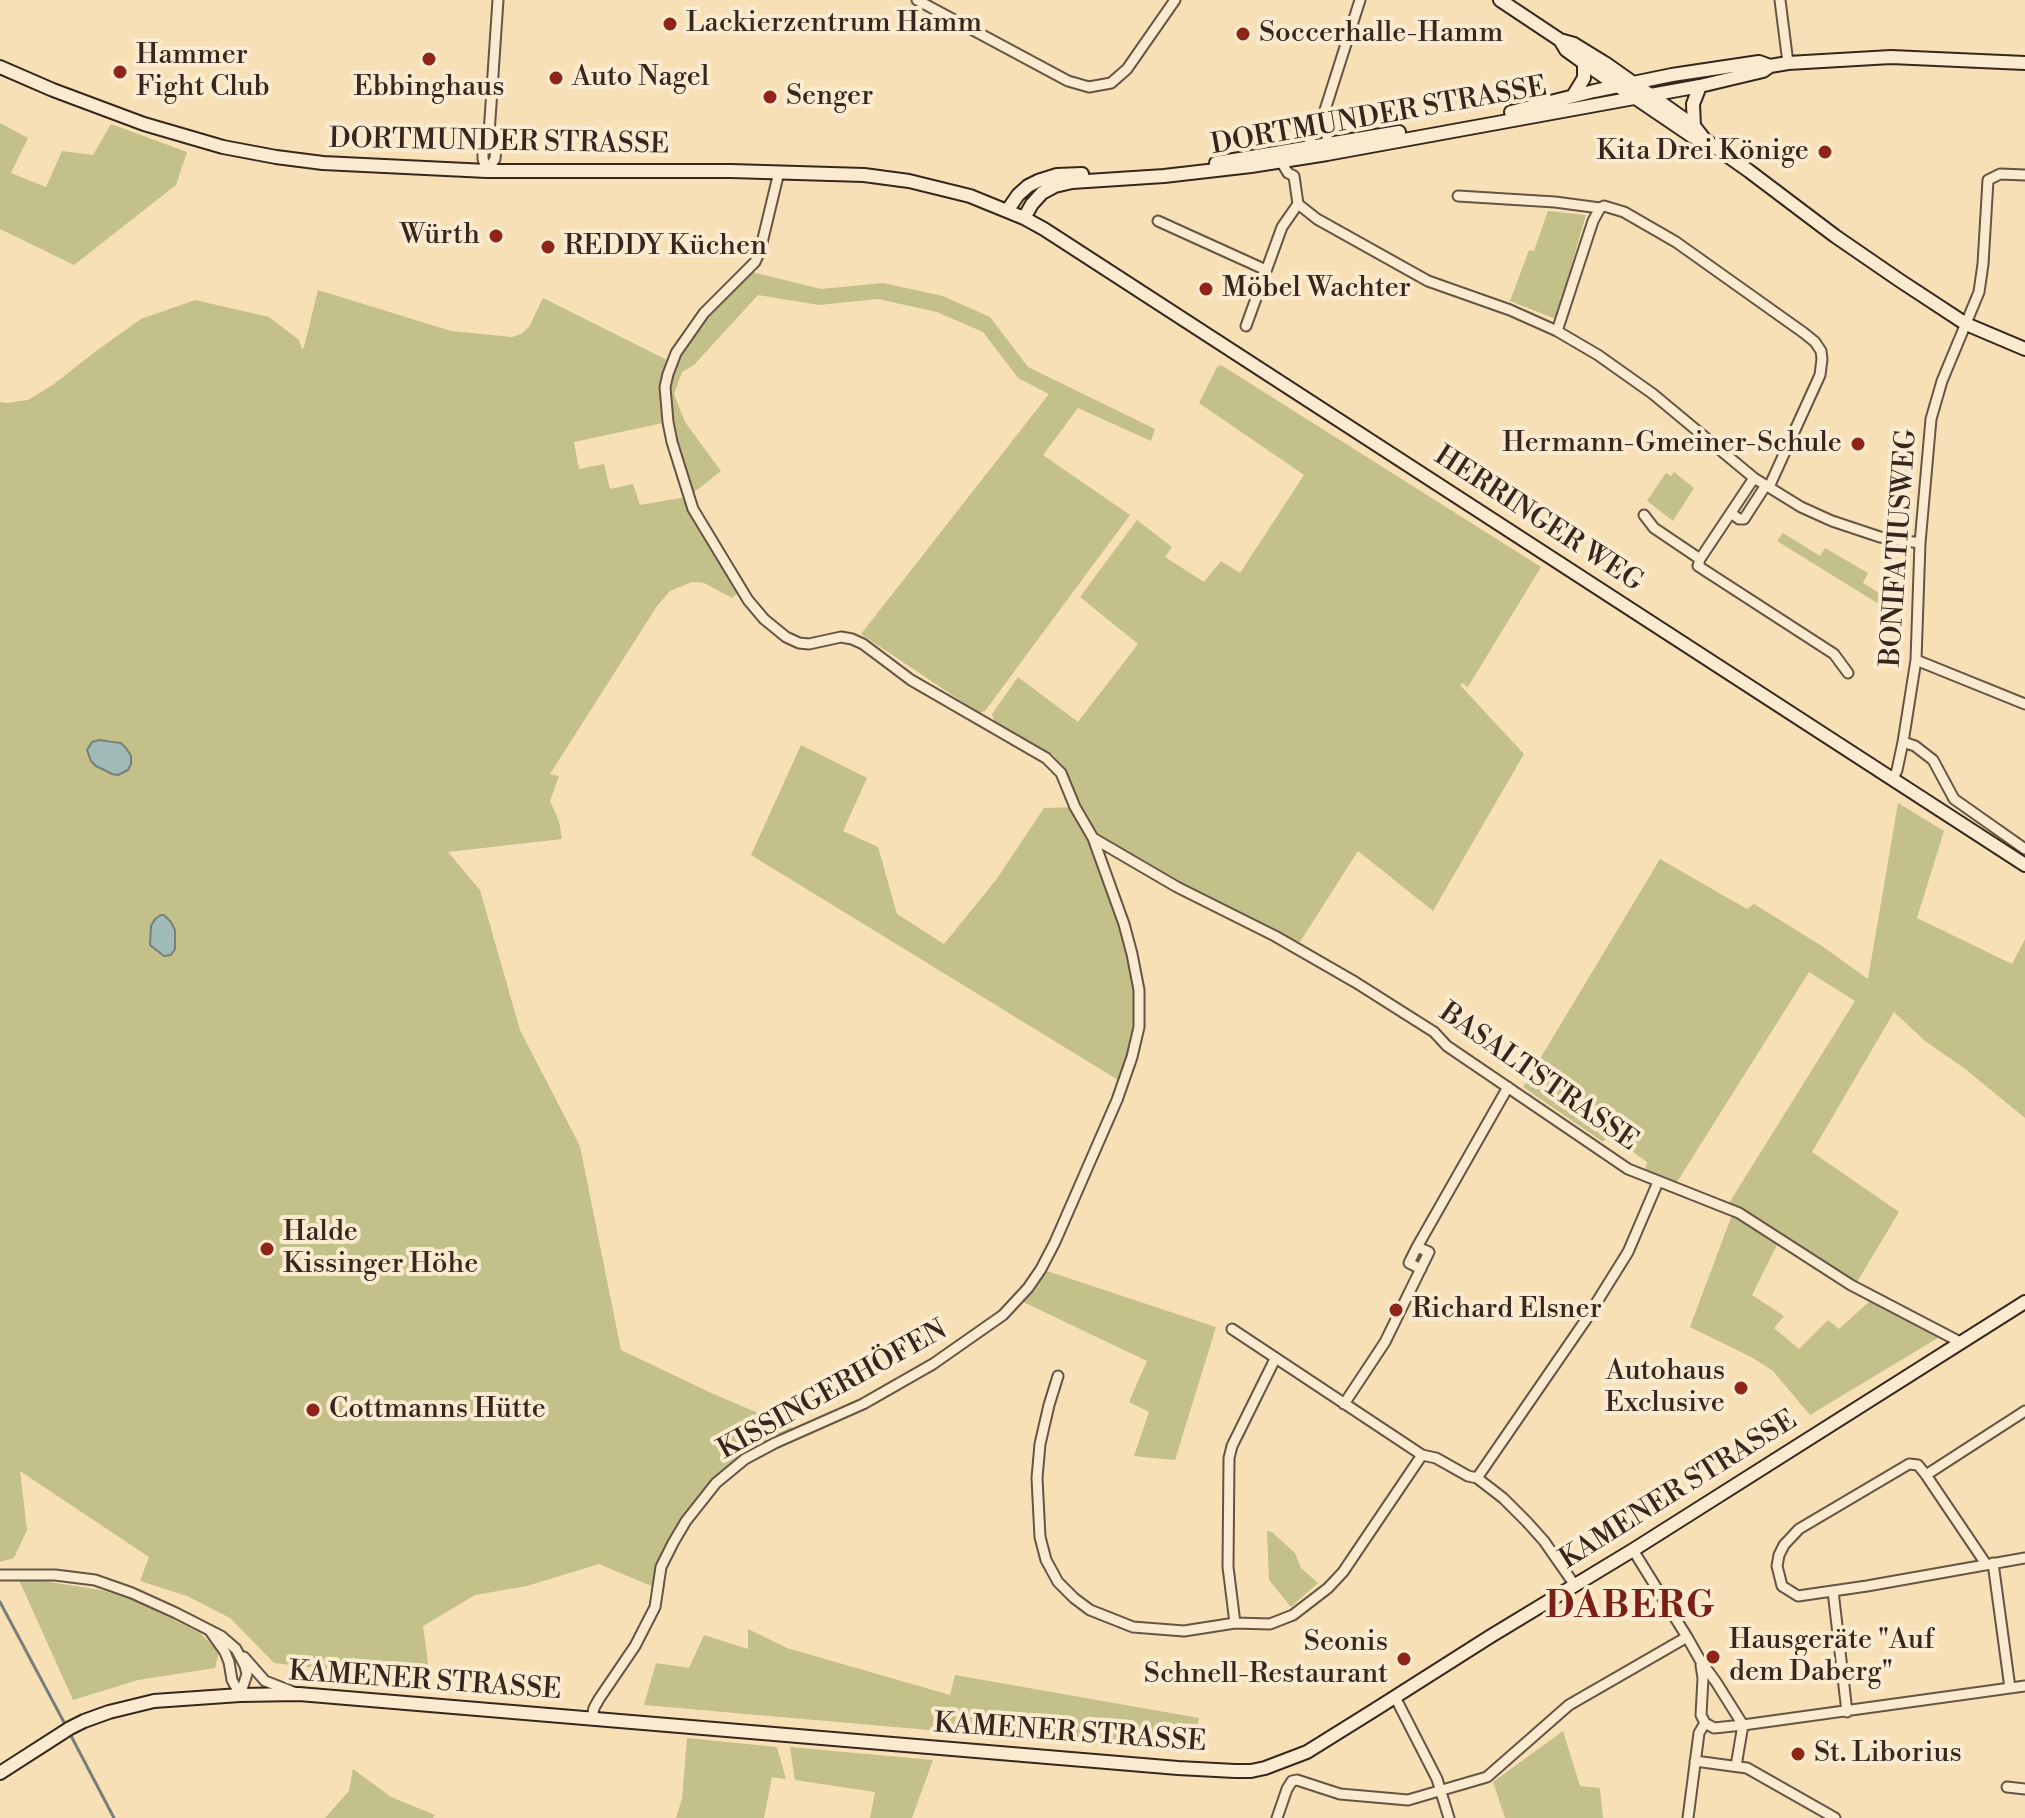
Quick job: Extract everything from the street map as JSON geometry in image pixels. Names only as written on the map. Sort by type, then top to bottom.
[{"type":"main road","points":[[1500,0],[1649,94],[1694,126],[1705,140],[1835,236],[1966,324],[2025,349]]},
{"type":"main road","points":[[1560,40],[1566,50],[1618,87],[1693,137],[1705,140]]},
{"type":"main road","name":"DORTMUNDER STRASSE","points":[[1327,149],[1700,86],[1788,63],[1891,57],[2025,63]]},
{"type":"main road","name":"DORTMUNDER STRASSE","points":[[0,67],[144,124],[248,153],[323,163],[487,171],[864,175],[909,181],[970,196],[1024,218],[1042,193],[1072,182],[1179,175],[1251,166],[1513,112],[1672,75],[1759,62],[1770,66]]},
{"type":"main road","points":[[1573,96],[1584,78],[1584,63]]},
{"type":"main road","points":[[1694,126],[1693,104],[1700,86]]},
{"type":"main road","name":"DORTMUNDER STRASSE","points":[[1007,211],[1028,186],[1057,175],[1145,171],[1224,162],[1246,156],[1306,154]]},
{"type":"main road","name":"HERRINGER WEG","points":[[1024,218],[2025,865]]},
{"type":"main road","name":"KAMENER STRASSE","points":[[0,1773],[57,1736],[109,1712],[154,1701],[299,1694],[1178,1768],[1251,1771],[1307,1752],[2025,1302]]},
{"type":"street","points":[[487,171],[495,159],[496,148],[495,140],[489,134],[498,0]]},
{"type":"street","points":[[917,0],[1068,81],[1089,87],[1111,83],[1127,69],[1175,0]]},
{"type":"street","points":[[1246,326],[1282,227],[1298,204],[1294,176],[1324,113],[1360,0]]},
{"type":"street","points":[[1780,0],[1788,63]]},
{"type":"street","points":[[1324,113],[1327,149]]},
{"type":"street","points":[[1280,160],[1288,173],[1294,176]]},
{"type":"street","name":"KISSINGERHÖFEN","points":[[592,1718],[599,1699],[635,1646],[655,1607],[661,1567],[673,1543],[716,1483],[745,1459],[863,1404],[933,1364],[1003,1315],[1019,1300],[1041,1269],[1117,1100],[1139,1027],[1139,990],[1132,954],[1105,866],[1061,773],[1046,758],[911,680],[863,644],[841,637],[809,644],[786,637],[764,619],[748,600],[693,509],[668,422],[665,387],[668,374],[676,353],[704,313],[755,262],[779,172]]},
{"type":"street","name":"BONIFATIUSWEG","points":[[1893,779],[1903,742],[1916,660],[1920,543],[1931,419],[1942,381],[1979,292],[1988,180],[2000,174],[2025,175]]},
{"type":"street","points":[[1458,196],[1604,206],[1624,212],[1676,242],[1815,342],[1821,351],[1820,375],[1768,486],[1744,519],[1731,513]]},
{"type":"street","points":[[1298,204],[1317,219],[1428,281],[1510,310],[1557,331],[1598,355],[1636,381],[1754,478],[1801,507],[1880,537],[1920,543]]},
{"type":"street","points":[[1557,331],[1600,208]]},
{"type":"street","points":[[1158,221],[1266,270]]},
{"type":"street","points":[[1754,478],[1698,566],[1834,654],[1848,673]]},
{"type":"street","points":[[1644,515],[1654,528],[1700,559]]},
{"type":"street","points":[[1916,660],[2025,704]]},
{"type":"street","points":[[1903,742],[1915,746],[1933,760],[1954,799],[2025,849]]},
{"type":"street","name":"BASALTSTRASSE","points":[[1093,838],[1177,887],[1275,936],[1355,982],[1434,1032],[1447,1046],[1628,1169],[1739,1213],[1851,1285],[1962,1343]]},
{"type":"street","points":[[1344,1404],[1385,1342],[1429,1252],[1417,1247],[1508,1087]]},
{"type":"street","points":[[1477,1478],[1628,1252],[1658,1182]]},
{"type":"street","points":[[1232,1329],[1422,1455],[1436,1458],[1477,1478],[1527,1522],[1574,1584]]},
{"type":"street","points":[[1235,1623],[1228,1567],[1229,1458],[1275,1359]]},
{"type":"street","points":[[1058,1376],[1040,1444],[1037,1478],[1040,1537],[1046,1560],[1058,1582],[1074,1598],[1090,1610],[1133,1627],[1184,1631],[1235,1623],[1270,1624],[1293,1615],[1343,1572],[1422,1455]]},
{"type":"street","points":[[1926,1475],[2025,1411]]},
{"type":"street","points":[[2010,1688],[1990,1564],[1918,1465],[1909,1464],[1792,1535],[1779,1555],[1777,1566],[1782,1586],[1798,1596],[1833,1591],[1990,1564],[2025,1558]]},
{"type":"street","points":[[1633,1550],[1743,1725],[1736,1766]]},
{"type":"street","points":[[4,1575],[55,1575],[95,1580],[132,1593],[230,1642],[265,1681],[299,1694]]},
{"type":"street","points":[[1833,1591],[1847,1712]]},
{"type":"street","points":[[210,1631],[225,1652],[232,1680],[240,1695]]},
{"type":"street","points":[[1277,1818],[1289,1784],[1297,1780],[1340,1794],[1408,1800],[1487,1777],[1569,1705],[1687,1637]]},
{"type":"street","points":[[236,1649],[247,1674],[240,1695]]},
{"type":"street","points":[[1700,1660],[1703,1678],[1701,1715],[1705,1723],[1714,1728],[2025,1686]]},
{"type":"street","points":[[1395,1697],[1437,1779],[1449,1818]]},
{"type":"street","points":[[1688,1818],[1699,1733],[1705,1723]]},
{"type":"street","points":[[1695,1761],[1747,1768],[1835,1818]]},
{"type":"street","points":[[2007,1787],[2025,1789]]},
{"type":"shaded area","points":[[0,123],[28,138],[11,173],[46,187],[62,151],[93,155],[111,124],[187,152],[176,185],[74,265],[0,229]]},
{"type":"shaded area","points":[[1548,211],[1586,215],[1556,319],[1510,301],[1529,250],[1534,251]]},
{"type":"shaded area","points":[[752,272],[821,289],[883,283],[943,296],[990,317],[1028,367],[1155,429],[1151,441],[1078,408],[1043,455],[1130,515],[985,711],[979,713],[861,634],[1049,394],[1018,378],[983,332],[937,312],[878,299],[819,305],[758,295],[694,365],[682,372],[674,394],[685,422],[721,471],[692,494],[674,438],[669,383],[683,346]]},
{"type":"shaded area","points":[[318,290],[451,331],[512,337],[529,327],[543,298],[667,360],[661,383],[663,423],[574,442],[579,469],[604,464],[610,489],[633,484],[640,505],[686,497],[739,592],[732,598],[704,583],[692,582],[670,591],[657,606],[550,774],[559,776],[550,801],[559,821],[562,839],[448,852],[480,890],[520,1030],[580,1146],[621,1350],[793,1428],[744,1454],[719,1477],[671,1538],[656,1569],[654,1587],[599,1564],[527,1586],[475,1595],[423,1626],[430,1678],[274,1663],[230,1618],[187,1596],[140,1581],[149,1557],[20,1471],[27,1530],[14,1558],[0,1562],[0,402],[28,400],[141,319],[195,300],[269,317],[299,340],[302,349]],"holes":[[[112,740],[118,775],[104,771],[91,761],[92,742]]]},
{"type":"shaded area","points":[[1221,365],[1541,567],[1468,687],[1462,683],[1460,685],[1524,754],[1433,911],[1358,851],[1298,945],[1098,834],[1079,806],[1064,768],[1053,755],[996,725],[992,714],[1018,677],[1078,722],[1138,644],[1080,597],[1137,520],[1172,547],[1165,557],[1204,582],[1221,561],[1240,573],[1304,475],[1199,403],[1217,367]]},
{"type":"shaded area","points":[[1674,472],[1694,488],[1673,521],[1647,501],[1666,473],[1671,476]]},
{"type":"shaded area","points":[[1783,533],[1820,556],[1825,548],[1868,573],[1863,583],[1900,606],[1895,614],[1777,541]]},
{"type":"shaded area","points":[[801,745],[867,778],[843,831],[878,847],[897,914],[944,944],[996,880],[1044,808],[1075,807],[1093,838],[1124,924],[1140,1010],[1123,1083],[751,855]]},
{"type":"shaded area","points":[[1898,803],[1944,831],[1917,918],[2012,964],[2025,939],[2025,1118],[1964,1068],[1925,1041],[1894,1012],[1812,1152],[1899,1212],[1857,1282],[1729,1203],[1855,1001],[1809,972],[1677,1182],[1645,1170],[1647,1162],[1609,1135],[1603,1142],[1523,1087],[1660,859],[1747,909],[1754,904],[1868,979]]},
{"type":"shaded area","points":[[1732,1215],[1778,1243],[1752,1295],[1784,1316],[1774,1328],[1799,1349],[1828,1320],[1839,1329],[1872,1299],[1941,1336],[1810,1415],[1773,1371],[1690,1327]]},
{"type":"shaded area","points":[[1041,1269],[1216,1327],[1175,1460],[1134,1456],[1149,1412],[1129,1402],[1147,1361],[1019,1300]]},
{"type":"shaded area","points":[[1267,1531],[1295,1553],[1301,1568],[1318,1583],[1291,1607],[1269,1580]]},
{"type":"shaded area","points":[[19,1580],[101,1590],[137,1601],[200,1633],[219,1652],[215,1668],[138,1680],[73,1700]]},
{"type":"shaded area","points":[[748,1629],[787,1648],[950,1695],[955,1675],[1199,1718],[1191,1753],[644,1705],[656,1663],[689,1668],[704,1635],[748,1649]]},
{"type":"shaded area","points":[[1563,1731],[1580,1786],[1600,1788],[1603,1818],[1505,1818],[1493,1782]]},
{"type":"shaded area","points":[[687,1738],[777,1747],[786,1779],[772,1777],[764,1818],[676,1818],[682,1799]]},
{"type":"shaded area","points":[[790,1747],[933,1760],[912,1818],[870,1818],[875,1792],[795,1780]]},
{"type":"shaded area","points":[[353,1769],[391,1797],[435,1815],[433,1818],[325,1818],[349,1791]]},
{"type":"water","points":[[92,742],[121,743],[126,748],[131,756],[128,770],[118,775],[112,774],[91,761],[87,750]]},
{"type":"water","points":[[161,915],[171,922],[175,930],[175,949],[171,955],[164,956],[150,945],[151,926]]},
{"type":"waterway","points":[[0,1602],[66,1726]]},
{"type":"waterway","points":[[69,1732],[114,1818]]},
{"type":"place","name":"Lackierzentrum Hamm","points":[[670,24]]},
{"type":"place","name":"Soccerhalle-Hamm","points":[[1243,34]]},
{"type":"place","name":"Ebbinghaus","points":[[429,59]]},
{"type":"place","name":"Hammer Fight Club","points":[[120,72]]},
{"type":"place","name":"Auto Nagel","points":[[556,78]]},
{"type":"place","name":"Senger","points":[[770,97]]},
{"type":"place","name":"Kita Drei Könige","points":[[1825,152]]},
{"type":"place","name":"Würth","points":[[496,236]]},
{"type":"place","name":"REDDY Küchen","points":[[548,247]]},
{"type":"place","name":"Möbel Wachter","points":[[1206,289]]},
{"type":"place","name":"Hermann-Gmeiner-Schule","points":[[1858,444]]},
{"type":"place","name":"Halde Kissinger Höhe","points":[[267,1249]]},
{"type":"place","name":"Richard Elsner","points":[[1396,1310]]},
{"type":"place","name":"Autohaus Exclusive","points":[[1741,1388]]},
{"type":"place","name":"Cottmanns Hütte","points":[[313,1410]]},
{"type":"place","name":"Hausgeräte \"Auf dem Daberg\"","points":[[1713,1657]]},
{"type":"place","name":"Seonis Schnell-Restaurant","points":[[1404,1659]]},
{"type":"place","name":"St. Liborius","points":[[1798,1754]]},
{"type":"district","name":"DABERG","points":[[1631,1608]]}]
